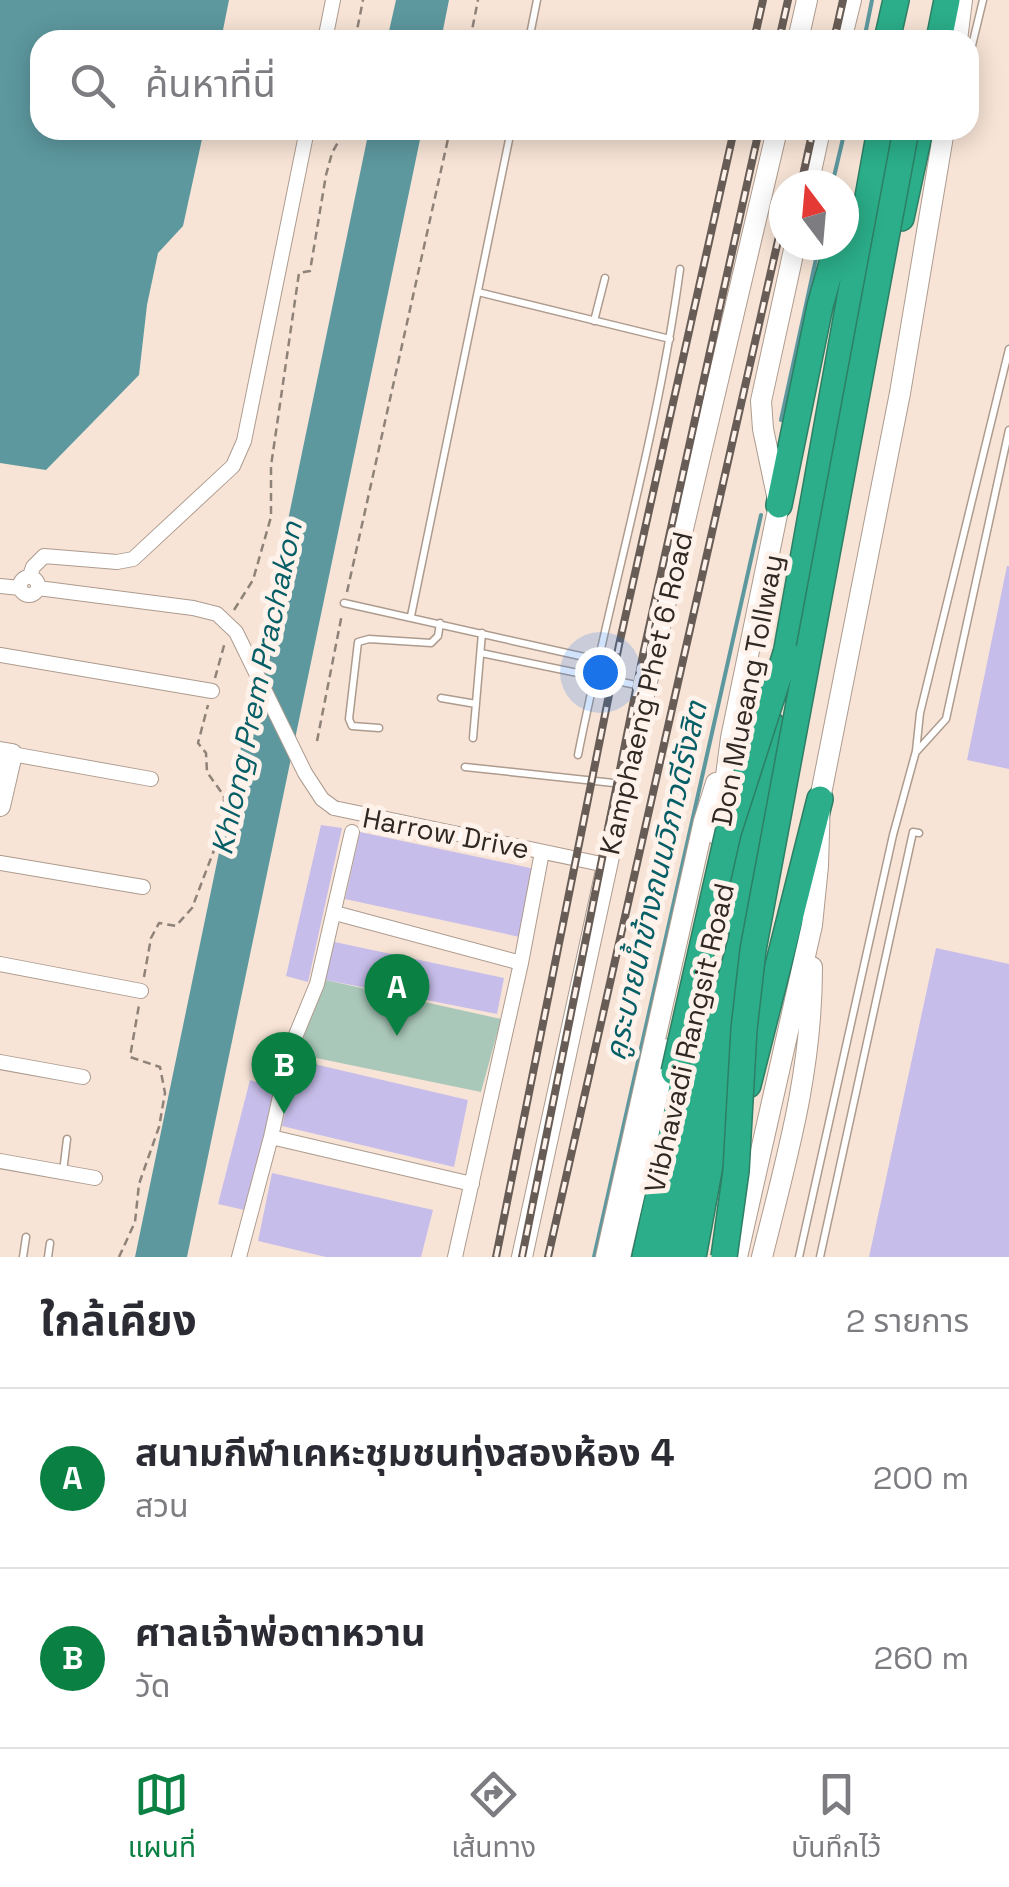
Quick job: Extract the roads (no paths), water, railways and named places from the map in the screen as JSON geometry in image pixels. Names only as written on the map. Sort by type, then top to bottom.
[{"type":"highway","points":[[889,30],[896,0]]},
{"type":"highway","points":[[900,30],[906,0]]},
{"type":"highway","points":[[926,30],[932,0]]},
{"type":"highway","points":[[941,30],[947,0]]},
{"type":"highway","name":"Vibhavadi Rangsit Road","points":[[858,170],[866,140]]},
{"type":"highway","name":"Don Mueang Tollway","points":[[657,1257],[734,920],[878,140]]},
{"type":"highway","name":"Don Mueang Tollway","points":[[694,1257],[904,140]]},
{"type":"highway","name":"Vibhavadi Rangsit Road","points":[[669,1257],[726,996],[814,674],[918,140]]},
{"type":"highway","points":[[779,505],[820,306],[834,260]]},
{"type":"highway","name":"Vibhavadi Rangsit Road","points":[[645,1257],[745,790],[834,325],[840,260]]},
{"type":"highway","points":[[632,1257],[728,833],[786,653]]},
{"type":"highway","points":[[713,1257],[754,1057],[820,799]]},
{"type":"highway","name":"Don Mueang Tollway","points":[[724,1257],[736,1171],[752,950]]},
{"type":"main road","points":[[800,30],[807,0]]},
{"type":"main road","points":[[844,30],[851,0]]},
{"type":"main road","points":[[958,30],[962,0]]},
{"type":"main road","name":"Kamphaeng Phet 6 Road","points":[[522,1257],[646,686],[775,140]]},
{"type":"main road","points":[[811,170],[818,140]]},
{"type":"main road","points":[[762,1257],[804,1090],[812,1018],[812,925],[820,799],[900,393],[945,140]]},
{"type":"main road","points":[[779,505],[763,430],[762,401],[792,260]]},
{"type":"main road","name":"Vibhavadi Rangsit Road","points":[[620,1257],[721,820],[731,738],[779,505]]},
{"type":"main road","points":[[606,1257],[704,821],[731,738]]},
{"type":"main road","points":[[0,806],[6,752]]},
{"type":"main road","points":[[738,1257],[812,925]]},
{"type":"street","points":[[327,30],[333,0]]},
{"type":"street","points":[[29,584],[33,567],[44,556],[117,562],[133,559],[233,466],[244,441],[305,140]]},
{"type":"street","name":"Harrow Drive","points":[[0,586],[29,584],[217,614],[236,632],[305,773],[334,808],[606,865]]},
{"type":"street","points":[[0,655],[212,692]]},
{"type":"street","points":[[6,752],[151,779]]},
{"type":"street","points":[[239,1257],[291,1047],[312,997],[352,832]]},
{"type":"street","points":[[455,1257],[522,963],[542,852]]},
{"type":"street","points":[[0,863],[143,887]]},
{"type":"street","points":[[334,913],[522,963]]},
{"type":"street","points":[[0,964],[141,991]]},
{"type":"street","points":[[0,1062],[83,1077]]},
{"type":"street","points":[[271,1137],[472,1184]]},
{"type":"street","points":[[0,1161],[95,1178]]},
{"type":"lane","points":[[531,30],[537,0]]},
{"type":"lane","points":[[976,30],[983,0]]},
{"type":"lane","points":[[411,616],[509,140]]},
{"type":"lane","points":[[578,756],[593,678],[626,554],[670,339],[680,269]]},
{"type":"lane","points":[[594,321],[604,278]]},
{"type":"lane","points":[[478,292],[670,339]]},
{"type":"lane","points":[[799,1257],[916,751],[920,713],[1009,350]]},
{"type":"lane","points":[[916,751],[946,720],[1009,430]]},
{"type":"lane","points":[[344,603],[598,660]]},
{"type":"lane","points":[[378,728],[352,726],[349,720],[358,642],[369,639],[431,643],[438,636],[440,623]]},
{"type":"lane","points":[[473,738],[482,632]]},
{"type":"lane","points":[[481,653],[646,686]]},
{"type":"lane","points":[[441,698],[476,704]]},
{"type":"lane","points":[[465,767],[624,784]]},
{"type":"lane","points":[[820,1257],[913,832],[919,833]]},
{"type":"lane","points":[[875,918],[892,922]]},
{"type":"lane","points":[[63,1172],[67,1139]]},
{"type":"lane","points":[[23,1257],[26,1237]]},
{"type":"lane","points":[[48,1257],[50,1242]]},
{"type":"water","points":[[0,0],[229,0],[223,30],[30,30],[30,140],[202,140],[183,226],[158,253],[139,375],[46,470],[0,463]]},
{"type":"water","points":[[396,0],[449,0],[443,30],[389,30]]},
{"type":"water","name":"Khlong Prem Prachakon","points":[[367,140],[420,140],[187,1257],[135,1257]]},
{"type":"waterway","name":"คูระบายน้ำข้างถนนวิภาวดีรังสิต","points":[[866,30],[872,0]]},
{"type":"waterway","name":"คูระบายน้ำข้างถนนวิภาวดีรังสิต","points":[[836,170],[843,140]]},
{"type":"waterway","name":"คูระบายน้ำข้างถนนวิภาวดีรังสิต","points":[[781,420],[816,260]]},
{"type":"waterway","name":"คูระบายน้ำข้างถนนวิภาวดีรังสิต","points":[[594,1257],[761,515]]},
{"type":"railway","points":[[756,30],[763,0]]},
{"type":"railway","points":[[781,30],[788,0]]},
{"type":"railway","points":[[836,30],[843,0]]},
{"type":"railway","points":[[496,1257],[619,645],[732,140]]},
{"type":"railway","points":[[522,1257],[644,650],[757,140]]},
{"type":"railway","points":[[804,170],[811,140]]},
{"type":"railway","points":[[548,1257],[774,260]]},
{"type":"place","name":"สนามกีฬาเคหะชุมชนทุ่งสองห้อง 4","points":[[397,1036]]},
{"type":"place","name":"ศาลเจ้าพ่อตาหวาน","points":[[284,1114]]}]
